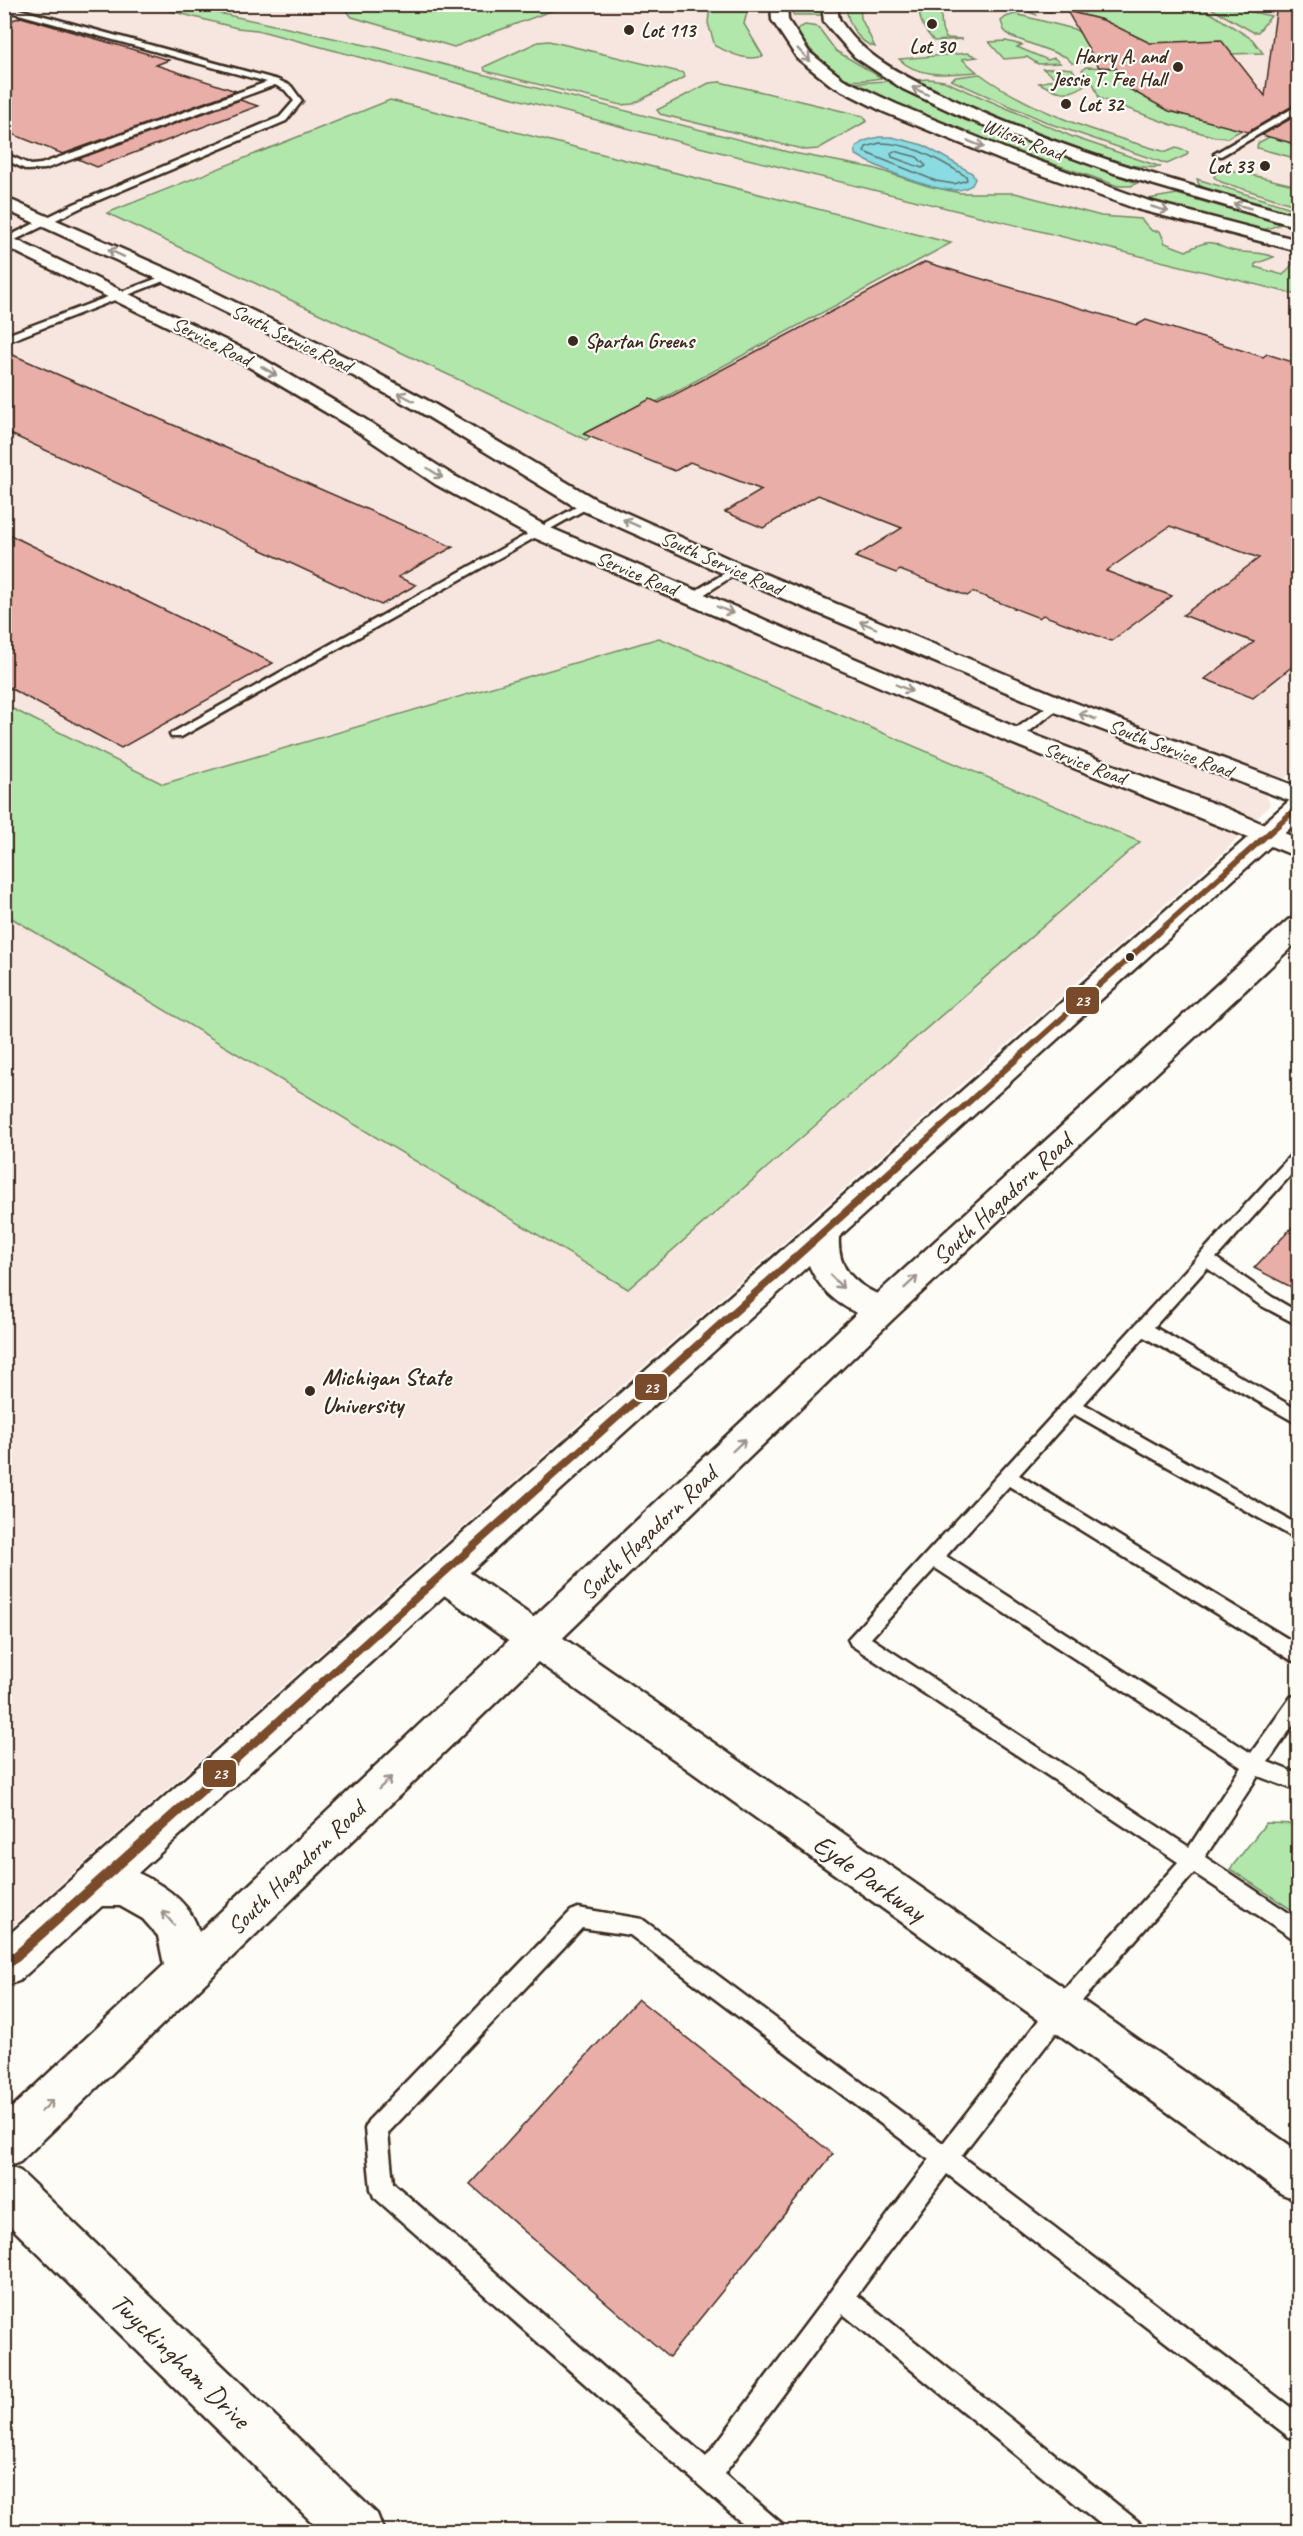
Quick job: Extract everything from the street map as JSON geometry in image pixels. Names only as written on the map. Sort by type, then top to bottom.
[{"type":"street","points":[[780,12],[799,18]]},
{"type":"street","name":"Wilson Road","points":[[780,12],[803,55],[837,82],[890,108],[1007,156],[1143,205],[1299,246]]},
{"type":"street","name":"Wilson Road","points":[[827,15],[862,55],[882,71],[906,85],[1020,134],[1173,185],[1299,222]]},
{"type":"street","points":[[1007,156],[1048,166],[1116,190],[1135,193],[1151,192],[1173,185]]},
{"type":"street","name":"Service Road","points":[[4,202],[169,278]]},
{"type":"street","name":"Service Road","points":[[6,239],[251,360],[356,422],[443,478],[538,531],[1015,736],[1219,815],[1299,849]]},
{"type":"street","name":"South Service Road","points":[[169,278],[352,368],[427,408],[587,504],[735,570],[1056,704],[1299,796]]},
{"type":"street","points":[[4,1967],[1299,807]]},
{"type":"street","name":"South Hagadorn Road","points":[[4,2146],[882,1309],[1299,926]]},
{"type":"street","points":[[823,1234],[821,1247],[823,1261],[829,1274],[852,1296],[882,1309]]},
{"type":"street","name":"Eyde Parkway","points":[[443,1574],[1299,2178]]},
{"type":"street","points":[[93,1887],[126,1887],[158,1906],[177,1928],[187,1972]]},
{"type":"street","name":"Twyckingham Drive","points":[[4,2187],[359,2532]]},
{"type":"lane","points":[[4,7],[275,82],[288,88],[298,101],[283,119],[77,206],[6,239]]},
{"type":"lane","points":[[4,154],[30,168],[48,166],[275,82]]},
{"type":"lane","points":[[1218,154],[1299,109]]},
{"type":"lane","points":[[4,340],[169,278]]},
{"type":"lane","points":[[176,734],[587,504]]},
{"type":"lane","points":[[693,596],[735,570]]},
{"type":"lane","points":[[1015,736],[1056,704]]},
{"type":"lane","points":[[1299,1158],[858,1639],[1299,1930]]},
{"type":"lane","points":[[1206,1259],[1266,1301],[1299,1318]]},
{"type":"lane","points":[[1142,1328],[1299,1418]]},
{"type":"lane","points":[[1072,1405],[1299,1533]]},
{"type":"lane","points":[[1007,1476],[1299,1654]]},
{"type":"lane","points":[[933,1557],[1254,1765],[1299,1783]]},
{"type":"lane","points":[[708,2475],[945,2158],[1060,2010],[1193,1859],[1254,1765],[1299,1703]]},
{"type":"lane","points":[[772,2532],[382,2189],[376,2129],[578,1918],[635,1926],[945,2158],[1299,2428]]},
{"type":"lane","points":[[841,2297],[1131,2532]]},
{"type":"shaded area","name":"Michigan State University","points":[[5,5],[1298,5],[1298,767],[1266,796],[1270,803],[1268,807],[1227,849],[5,1933]]},
{"type":"green space","points":[[170,4],[379,48],[788,152],[873,168],[928,186],[960,193],[1015,193],[1101,216],[1141,219],[1152,231],[1160,231],[1165,243],[1186,251],[1204,243],[1210,243],[1241,252],[1265,254],[1274,257],[1255,264],[1255,267],[1283,275],[1292,265],[1294,258],[1298,259],[1298,295],[691,145],[257,30],[237,28],[155,7]]},
{"type":"green space","points":[[1033,4],[1198,5],[1252,39],[1263,53],[1159,56],[1103,20],[1059,9],[1050,12],[1033,8],[1028,11],[1037,15],[1023,10]]},
{"type":"green space","points":[[342,5],[567,5],[454,47],[352,17]]},
{"type":"green space","points":[[710,5],[749,5],[744,24],[763,56],[744,57],[715,46],[708,23]]},
{"type":"green space","points":[[792,5],[821,5],[822,15],[793,15]]},
{"type":"green space","points":[[846,5],[860,5],[861,18],[875,47],[858,36],[848,18]]},
{"type":"green space","points":[[919,5],[940,5],[942,29],[946,38],[963,39],[934,41],[922,24]]},
{"type":"green space","points":[[1205,5],[1220,5],[1271,16],[1258,32],[1253,32]]},
{"type":"green space","points":[[1015,14],[1074,29],[1099,43],[1096,62],[1072,63],[1066,57],[1010,36],[1004,30],[1001,21]]},
{"type":"green space","points":[[805,25],[818,27],[836,51],[882,78],[852,81],[841,77],[805,43],[797,29]]},
{"type":"green space","points":[[549,41],[684,73],[685,77],[633,104],[621,105],[485,71],[484,67],[538,42]]},
{"type":"green space","points":[[1006,41],[1022,45],[1017,47],[1048,60],[1054,58],[1060,63],[1038,64],[1027,57],[1004,59],[989,42]]},
{"type":"green space","points":[[968,53],[977,57],[962,59],[977,72],[936,74],[916,70],[899,59]]},
{"type":"green space","points":[[1086,67],[1116,68],[1251,125],[1227,138],[1172,125],[1099,98],[1088,75],[1090,75],[1082,70]]},
{"type":"green space","points":[[1043,69],[1072,69],[1084,85],[1073,91],[1062,92],[1039,83],[1057,79]]},
{"type":"green space","points":[[980,74],[1023,101],[1046,112],[1118,138],[1166,152],[1176,148],[1188,152],[1187,155],[1167,164],[1051,124],[951,80],[956,77]]},
{"type":"green space","points":[[915,80],[944,81],[1073,137],[1161,167],[1125,164],[1102,157],[990,114]]},
{"type":"green space","points":[[887,81],[926,101],[1006,134],[1137,183],[1131,186],[1118,186],[950,128],[885,100],[854,83]]},
{"type":"green space","points":[[720,82],[863,116],[867,121],[818,149],[806,150],[660,114],[657,110],[709,83]]},
{"type":"green space","name":"Spartan Greens","points":[[390,100],[951,243],[586,440],[107,213]]},
{"type":"green space","points":[[1278,132],[1298,138],[1290,143],[1298,145],[1298,159],[1257,148],[1258,143]]},
{"type":"green space","points":[[1226,169],[1298,186],[1298,206],[1221,182],[1214,177],[1215,174]]},
{"type":"green space","points":[[1197,179],[1298,210],[1298,216],[1208,190],[1199,185]]},
{"type":"green space","points":[[1177,194],[1281,224],[1261,231],[1148,199]]},
{"type":"green space","points":[[659,638],[1140,842],[628,1289],[5,914],[5,705],[163,784]]},
{"type":"green space","points":[[1266,1823],[1298,1824],[1298,1914],[1230,1869]]},
{"type":"water","points":[[879,137],[892,137],[923,145],[972,173],[975,179],[972,185],[963,189],[944,189],[903,177],[855,154],[856,147],[864,141]]},
{"type":"building","points":[[1277,4],[1299,4],[1299,105],[1294,105],[1248,132],[1169,111],[1129,89],[1116,68],[1099,67],[1067,11],[1103,20],[1150,43],[1221,40],[1265,96]]},
{"type":"building","points":[[21,17],[169,60],[156,65],[236,91],[63,154],[12,134],[4,134],[4,23]]},
{"type":"building","points":[[240,100],[258,106],[97,167],[78,159]]},
{"type":"building","points":[[1299,114],[1299,145],[1262,135]]},
{"type":"building","points":[[925,262],[1137,325],[1146,320],[1263,357],[1267,354],[1299,364],[1299,661],[1253,698],[1205,679],[1254,642],[1183,615],[1259,558],[1170,526],[1106,571],[1172,596],[1111,641],[1043,615],[1039,618],[973,592],[967,596],[900,570],[896,573],[855,557],[902,528],[818,495],[763,528],[725,512],[762,490],[690,462],[675,471],[583,434],[650,399],[659,403]]},
{"type":"building","points":[[4,351],[453,547],[398,577],[416,585],[381,605],[4,431]]},
{"type":"building","points":[[4,532],[273,663],[121,748],[4,685]]},
{"type":"building","points":[[1299,1220],[1299,1291],[1254,1268]]},
{"type":"building","points":[[638,1999],[833,2154],[669,2357],[470,2184]]},
{"type":"transit line","name":"23","points":[[4,1967],[1298,807]]},
{"type":"place","name":"Lot 30","points":[[932,24]]},
{"type":"place","name":"Lot 113","points":[[629,30]]},
{"type":"place","name":"Harry A. and Jessie T. Fee Hall","points":[[1178,67]]},
{"type":"place","name":"Lot 32","points":[[1066,104]]},
{"type":"place","name":"Lot 33","points":[[1265,166]]},
{"type":"place","name":"Spartan Greens","points":[[573,341]]},
{"type":"place","name":"Michigan State University","points":[[310,1391]]}]
